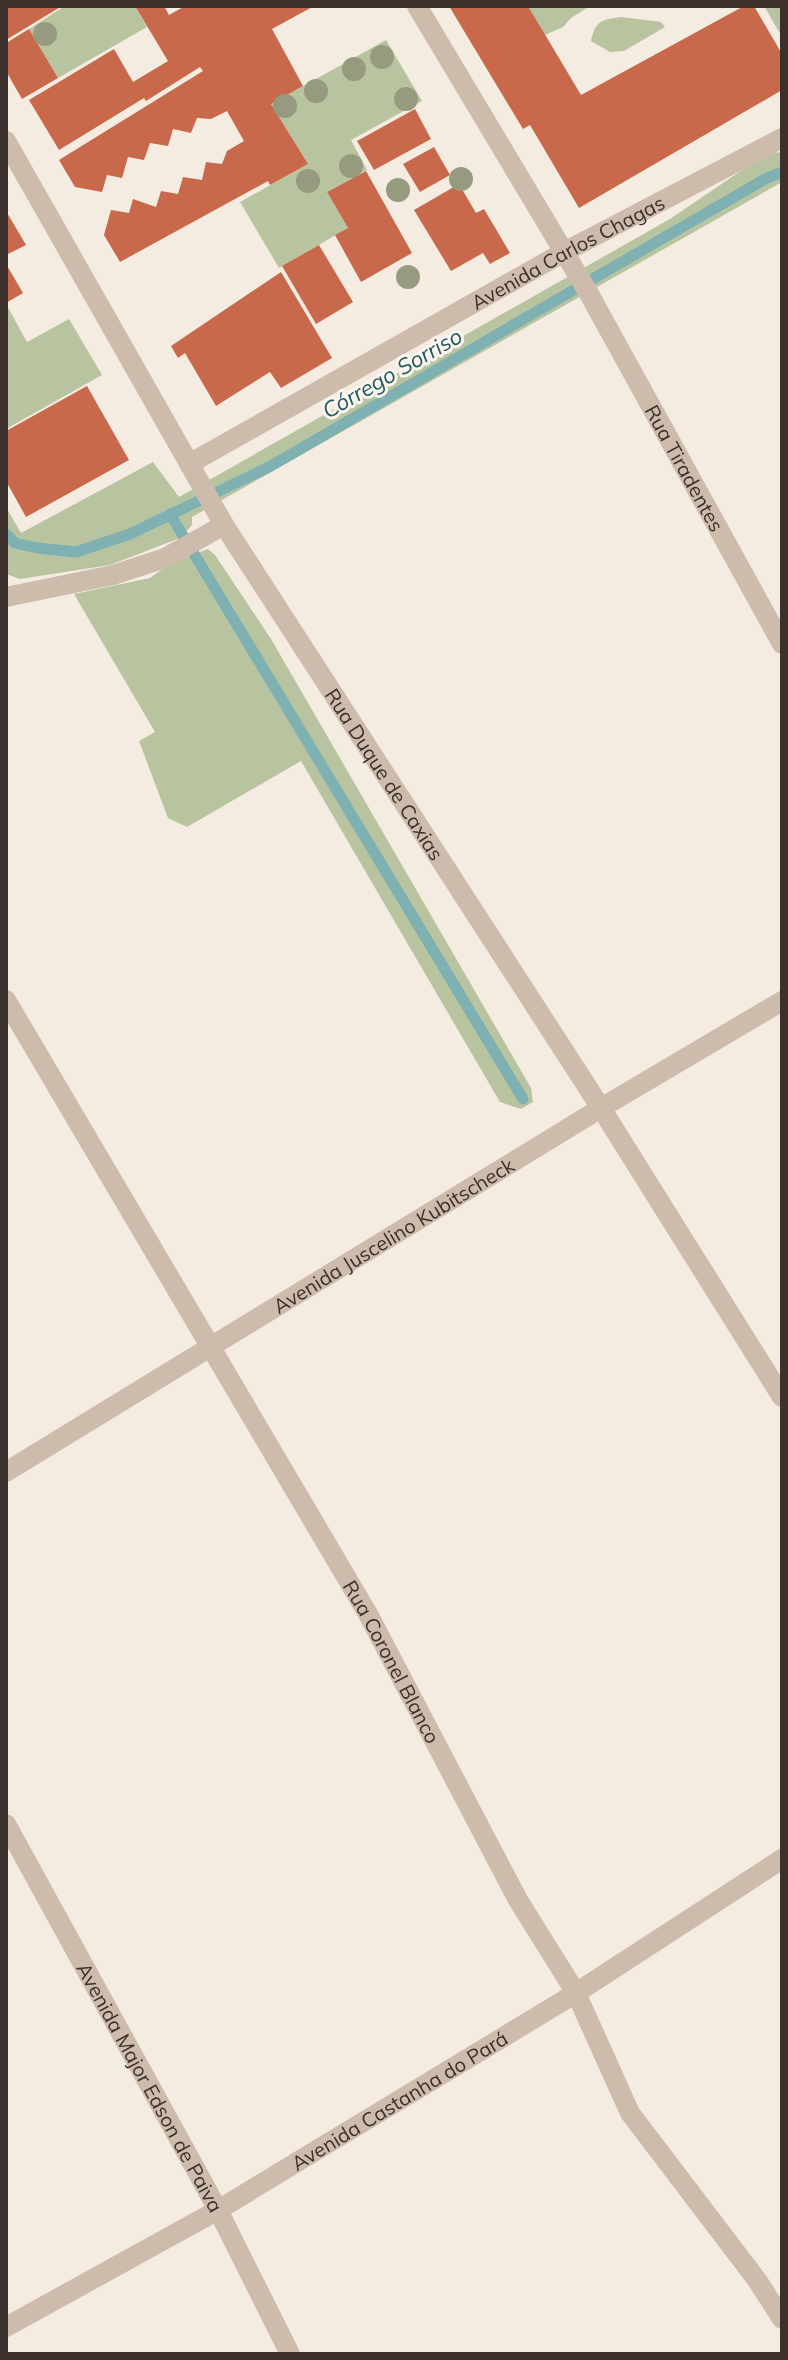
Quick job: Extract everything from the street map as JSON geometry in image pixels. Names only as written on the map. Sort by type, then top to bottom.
[{"type":"street","points":[[417,6],[564,252]]},
{"type":"street","name":"Avenida Carlos Chagas","points":[[189,464],[564,252],[782,138]]},
{"type":"street","name":"Rua Duque de Caxias","points":[[6,141],[224,525],[601,1108],[782,1397]]},
{"type":"street","name":"Rua Tiradentes","points":[[564,252],[782,644]]},
{"type":"street","points":[[6,597],[126,571],[165,558],[224,525]]},
{"type":"street","name":"Rua Coronel Blanco","points":[[6,1000],[368,1614],[518,1900],[576,1993],[630,2113],[757,2280],[782,2319]]},
{"type":"street","name":"Avenida Juscelino Kubitscheck","points":[[6,1472],[601,1108],[782,1001]]},
{"type":"street","name":"Avenida Major Edson de Paiva","points":[[6,1824],[218,2210],[290,2354]]},
{"type":"street","name":"Avenida Castanha do Pará","points":[[6,2327],[218,2210],[576,1993],[782,1859]]},
{"type":"green space","points":[[65,6],[135,6],[147,27],[58,78],[29,29]]},
{"type":"green space","points":[[528,6],[590,6],[563,27],[545,35]]},
{"type":"green space","points":[[764,6],[782,6],[782,37]]},
{"type":"green space","points":[[621,17],[661,22],[665,27],[624,51],[610,52],[591,41],[600,22]]},
{"type":"green space","points":[[386,40],[422,101],[351,140],[367,170],[327,192],[348,228],[279,268],[240,202],[308,164],[271,104]]},
{"type":"green space","points":[[782,152],[782,182],[192,517],[192,525],[180,538],[110,565],[20,579],[6,574],[6,507],[21,533],[153,462],[179,497],[670,219],[748,166]]},
{"type":"green space","points":[[6,304],[27,342],[69,319],[102,375],[6,429]]},
{"type":"green space","points":[[208,549],[271,639],[531,1088],[533,1102],[521,1109],[500,1102],[301,761],[187,827],[168,818],[139,741],[155,732],[74,594],[150,578],[171,563]]},
{"type":"building","points":[[6,6],[62,6],[6,40]]},
{"type":"building","points":[[135,6],[164,6],[169,15],[185,6],[314,6],[272,29],[303,86],[271,104],[308,164],[270,185],[268,181],[120,262],[104,235],[111,210],[129,213],[133,199],[156,207],[161,191],[178,194],[183,177],[202,180],[206,162],[222,164],[227,151],[244,141],[227,111],[211,119],[197,118],[191,133],[173,129],[168,146],[150,143],[144,160],[128,157],[122,178],[107,175],[102,192],[75,187],[59,160],[203,71],[200,67],[59,150],[29,100],[114,49],[133,82],[168,61]]},
{"type":"building","points":[[449,6],[528,6],[581,95],[744,6],[754,6],[782,54],[782,90],[579,208],[530,125],[523,129]]},
{"type":"building","points":[[29,29],[58,78],[22,99],[6,71],[6,43]]},
{"type":"building","points":[[415,109],[431,139],[374,170],[357,141]]},
{"type":"building","points":[[434,147],[450,175],[420,192],[403,164]]},
{"type":"building","points":[[366,171],[412,253],[361,282],[335,235],[348,228],[327,192]]},
{"type":"building","points":[[459,184],[476,213],[484,209],[510,253],[490,264],[483,253],[451,271],[414,210]]},
{"type":"building","points":[[6,211],[26,245],[6,255]]},
{"type":"building","points":[[319,245],[353,302],[316,324],[282,266]]},
{"type":"building","points":[[6,264],[23,293],[6,303]]},
{"type":"building","points":[[281,272],[332,358],[281,388],[270,372],[216,406],[185,353],[178,358],[171,346]]},
{"type":"building","points":[[87,386],[129,460],[26,517],[6,481],[6,431]]},
{"type":"waterway","name":"Córrego Sorriso","points":[[6,534],[15,543],[76,552],[130,534],[269,467],[765,179],[782,172]]},
{"type":"waterway","points":[[170,514],[523,1099]]}]
